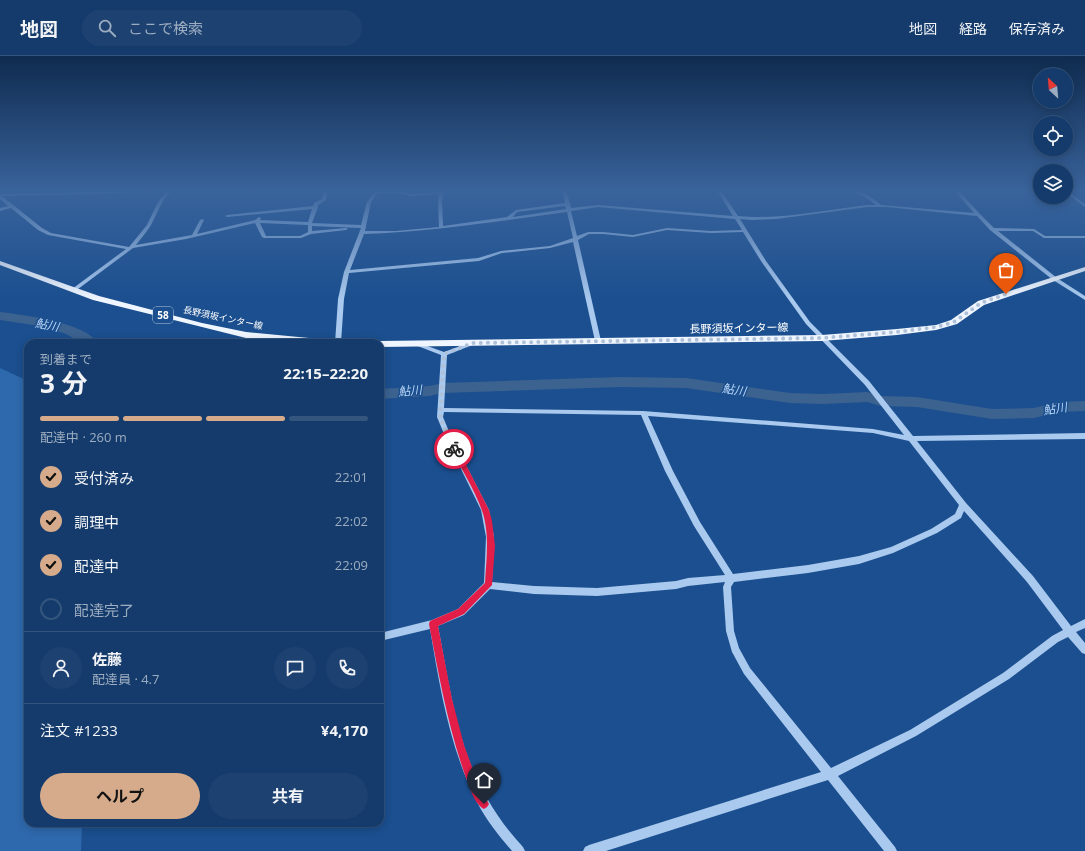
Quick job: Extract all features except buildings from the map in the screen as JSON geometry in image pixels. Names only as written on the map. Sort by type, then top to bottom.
[{"type":"main road","name":"長野須坂インター線","points":[[0,263],[96,298],[246,335],[288,339]]},
{"type":"main road","name":"長野須坂インター線","points":[[384,344],[822,338],[936,327],[954,322],[981,303],[1085,269]]},
{"type":"street","points":[[36,226],[50,234],[131,248],[194,236],[233,226]]},
{"type":"street","points":[[74,290],[131,248],[148,226]]},
{"type":"street","points":[[194,236],[199,226]]},
{"type":"street","points":[[260,226],[264,237],[301,237],[310,233],[364,227]]},
{"type":"street","points":[[310,226],[310,233]]},
{"type":"street","points":[[352,226],[364,227]]},
{"type":"street","points":[[362,233],[396,232],[455,226]]},
{"type":"street","points":[[573,226],[598,341]]},
{"type":"street","points":[[742,226],[795,306],[822,338],[867,383],[963,505],[1030,579],[1069,632],[1085,650]]},
{"type":"street","points":[[338,339],[340,299],[347,272],[364,227]]},
{"type":"street","points":[[992,228],[1034,230],[1044,237],[1085,236]]},
{"type":"street","points":[[992,228],[1055,279],[1085,298]]},
{"type":"street","points":[[347,272],[479,259],[500,252],[550,247],[569,242],[588,234],[633,236],[667,229],[711,232],[745,231]]},
{"type":"street","points":[[417,344],[444,355],[473,343]]},
{"type":"street","points":[[384,636],[433,624],[461,612],[488,585],[491,546],[489,521],[485,510],[446,434],[440,417],[444,355]]},
{"type":"street","points":[[440,410],[642,413],[872,431],[909,436],[1085,436]]},
{"type":"street","points":[[642,413],[669,471],[697,524],[731,578]]},
{"type":"street","points":[[488,585],[534,590],[597,592],[676,585],[688,582],[837,564],[859,560],[893,550],[934,531],[958,516],[963,505]]},
{"type":"street","points":[[731,578],[727,587],[730,631],[735,648],[747,671],[831,774],[891,851]]},
{"type":"street","points":[[589,851],[831,774],[913,733],[1006,676],[1055,639],[1085,623]]},
{"type":"street","points":[[433,624],[447,699],[459,745],[476,792],[506,838],[519,851]]},
{"type":"shaded area","points":[[0,368],[24,379],[24,827],[82,827],[81,851],[0,851]]},
{"type":"waterway","name":"鮎川","points":[[0,316],[48,324],[70,331],[85,339]]},
{"type":"waterway","name":"鮎川","points":[[384,394],[429,391],[443,388],[620,382],[686,383],[790,398],[823,399],[867,397],[881,401],[917,402],[992,414],[1034,413],[1059,407],[1085,406]]},
{"type":"way so far","points":[[454,449],[446,434],[440,417],[444,354],[473,343],[822,338],[897,332],[936,327],[954,322],[981,303],[1006,294]]},
{"type":"route","points":[[454,449],[485,510],[489,521],[491,546],[488,585],[461,612],[433,624],[447,699],[459,745],[476,792],[484,804]]}]
